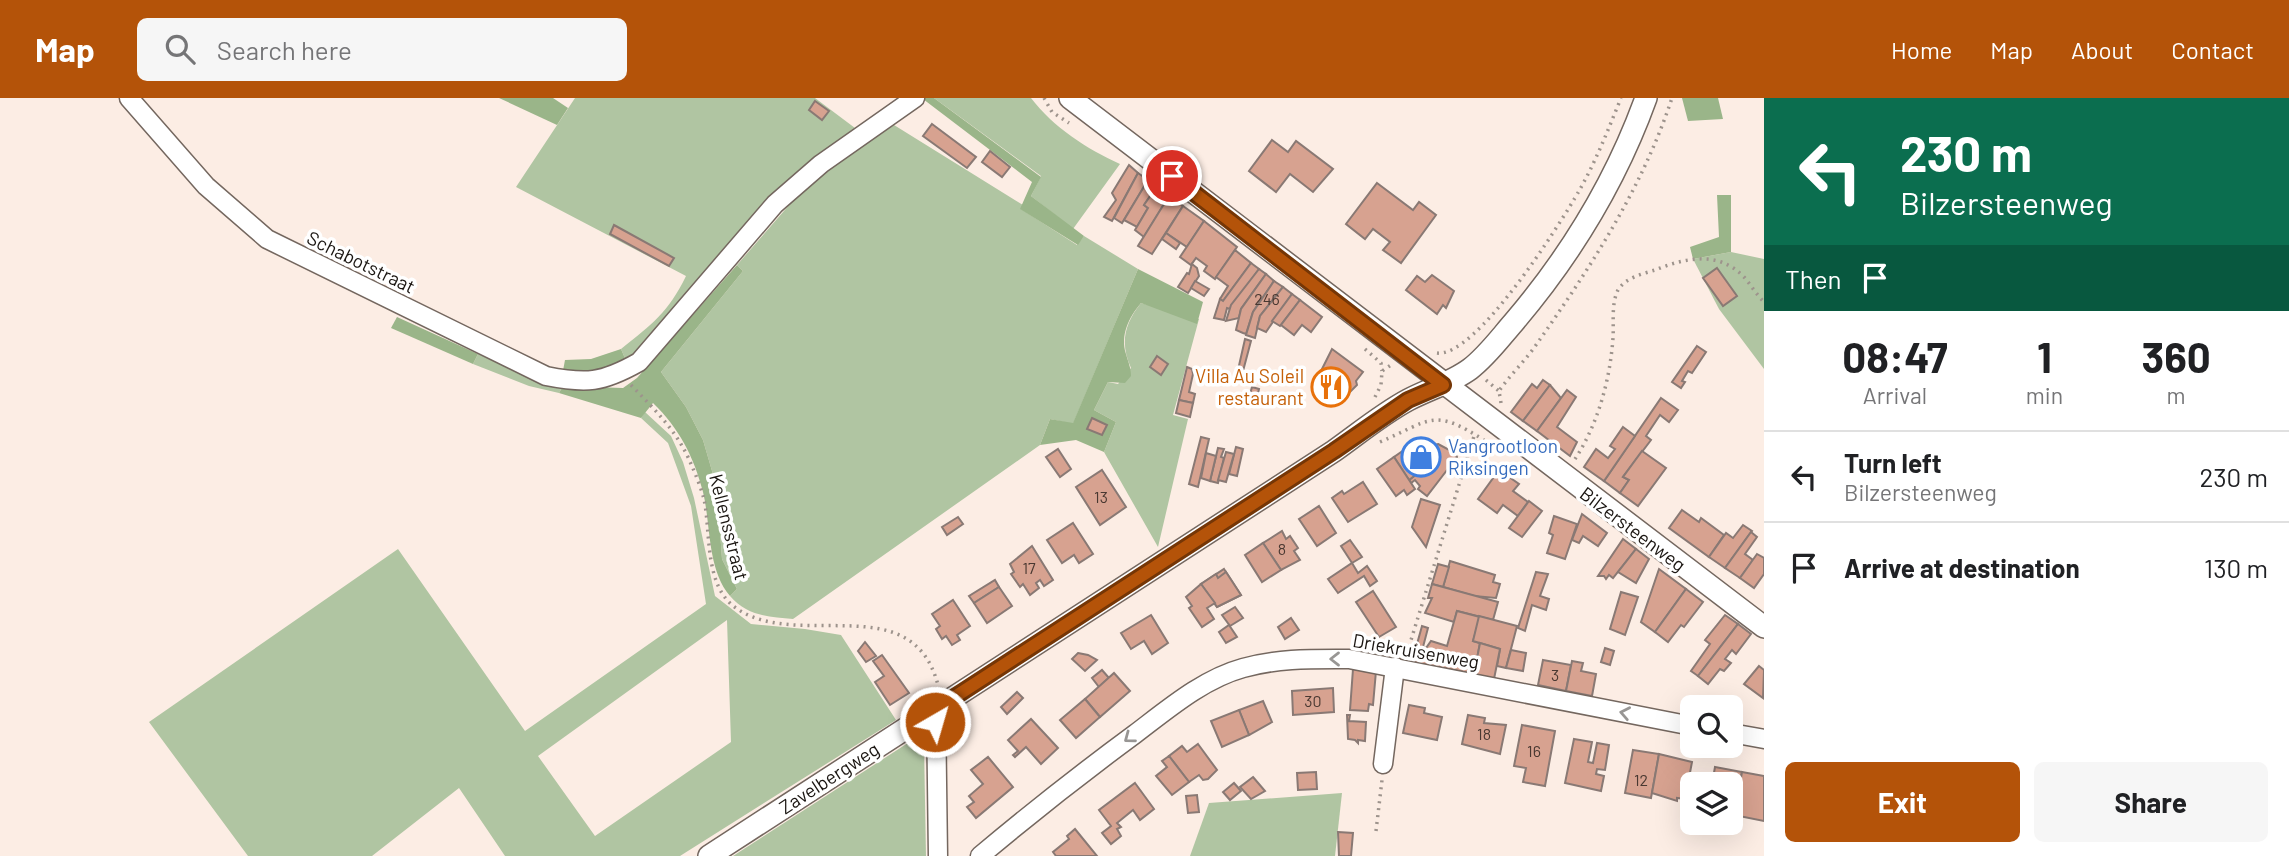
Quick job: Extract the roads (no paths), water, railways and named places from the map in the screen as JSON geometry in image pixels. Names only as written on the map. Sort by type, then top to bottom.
[{"type":"main road","name":"Bilzersteenweg","points":[[1070,98],[1316,284],[1443,385],[1478,424],[1563,476],[1764,627]]},
{"type":"main road","name":"Zavelbergweg","points":[[709,856],[1334,451],[1408,400],[1443,385],[1471,368],[1545,286],[1570,249],[1597,204],[1634,131],[1646,98]]},
{"type":"street","name":"Schabotstraat","points":[[129,98],[206,186],[267,239],[546,376],[582,383],[620,373],[639,362],[775,204],[821,164],[915,98]]},
{"type":"street","name":"Driekruisenweg","points":[[980,856],[1069,783],[1185,697],[1214,679],[1242,668],[1300,659],[1349,659],[1680,724]]},
{"type":"street","points":[[1383,764],[1399,668]]},
{"type":"street","points":[[936,709],[938,856]]},
{"type":"street","points":[[1743,735],[1764,739]]},
{"type":"place","name":"Villa Au Soleil restaurant","points":[[1331,387]]},
{"type":"place","name":"Vangrootloon Riksingen","points":[[1421,457]]}]
